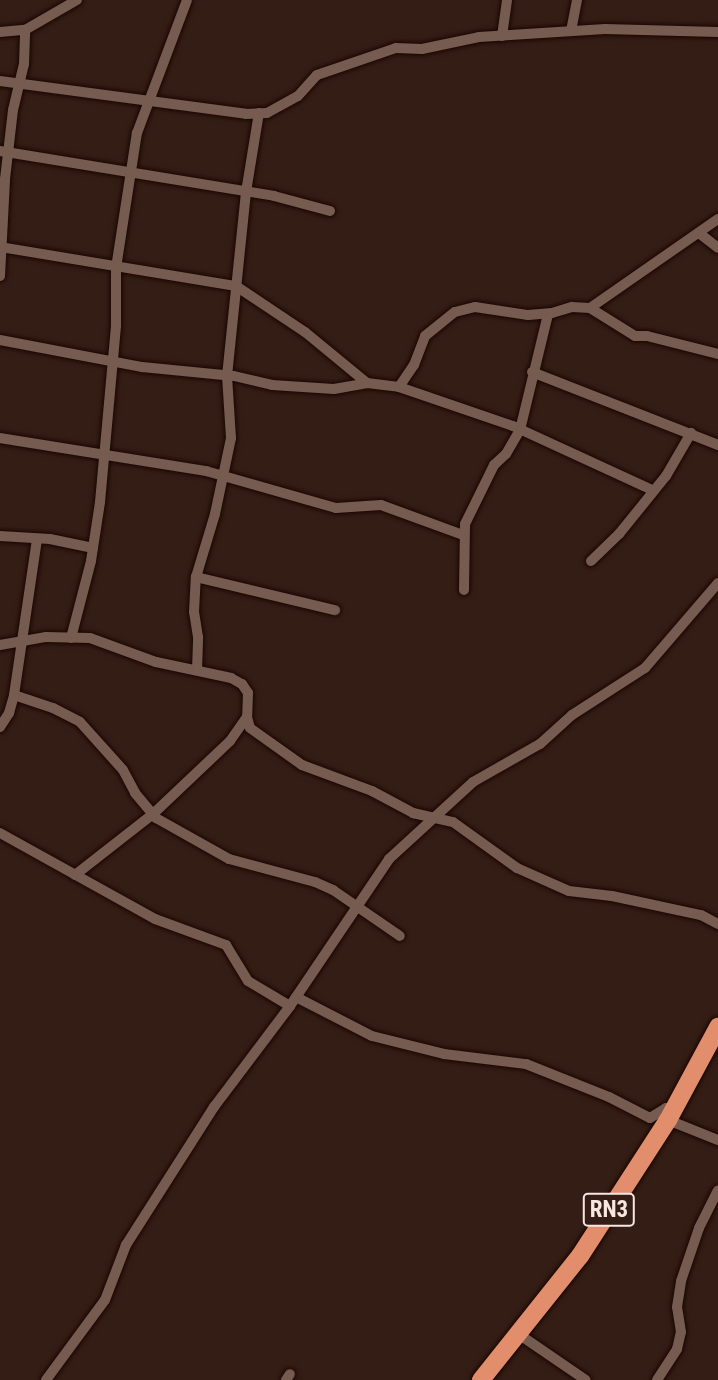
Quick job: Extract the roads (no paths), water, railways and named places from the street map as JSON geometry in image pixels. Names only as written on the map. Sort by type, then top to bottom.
[{"type":"highway","name":"RN3","points":[[481,1380],[580,1256],[671,1114],[718,1027]]},
{"type":"street","points":[[0,32],[25,30],[77,0]]},
{"type":"street","points":[[71,638],[93,548],[106,456],[116,325],[116,268],[136,133],[187,0]]},
{"type":"street","points":[[502,36],[507,0]]},
{"type":"street","points":[[571,31],[578,0]]},
{"type":"street","points":[[0,276],[4,152],[24,64],[25,30]]},
{"type":"street","points":[[0,81],[259,113],[283,107],[298,96],[317,75],[341,64],[396,48],[422,49],[479,37],[571,31],[718,32]]},
{"type":"street","points":[[197,670],[198,637],[194,612],[196,577],[224,476],[231,438],[227,376],[246,192],[259,113]]},
{"type":"street","points":[[4,152],[274,196],[330,211]]},
{"type":"street","points":[[590,308],[718,219]]},
{"type":"street","points":[[699,233],[718,248]]},
{"type":"street","points":[[1,247],[236,286],[344,361],[367,383]]},
{"type":"street","points":[[399,387],[414,365],[425,336],[455,312],[485,307],[528,315],[548,314],[572,307],[590,308],[635,336],[647,335],[718,354]]},
{"type":"street","points":[[464,590],[463,534],[487,477],[520,430],[548,314]]},
{"type":"street","points":[[0,340],[112,361],[227,376],[272,385],[334,389],[367,383],[399,387],[520,430],[654,491]]},
{"type":"street","points":[[532,372],[718,445]]},
{"type":"street","points":[[591,561],[619,534],[654,491],[682,452],[691,433]]},
{"type":"street","points":[[0,438],[224,476],[336,508],[381,505],[463,534]]},
{"type":"street","points":[[0,536],[93,548]]},
{"type":"street","points":[[0,727],[9,713],[14,695],[37,539]]},
{"type":"street","points":[[196,577],[335,610]]},
{"type":"street","points":[[46,1380],[105,1300],[126,1245],[214,1107],[293,1002],[389,859],[473,782],[540,744],[572,715],[646,668],[718,583]]},
{"type":"street","points":[[0,645],[46,637],[90,638],[156,662],[231,678],[242,684],[248,693],[247,717],[250,728],[302,765],[432,819],[453,822],[516,868],[569,891],[689,913],[718,924]]},
{"type":"street","points":[[14,695],[53,708],[80,722],[123,770],[135,793],[153,814],[229,859],[315,882],[357,906],[400,936]]},
{"type":"street","points":[[75,874],[153,814],[230,741],[247,717]]},
{"type":"street","points":[[0,833],[175,929],[226,945],[248,981],[372,1036],[444,1054],[526,1064],[609,1097],[650,1118],[666,1108],[671,1114],[718,1140]]},
{"type":"street","points":[[657,1380],[677,1349],[681,1332],[677,1307],[681,1281],[706,1213],[718,1190]]},
{"type":"street","points":[[706,1213],[718,1219]]},
{"type":"street","points":[[517,1333],[586,1380]]}]
